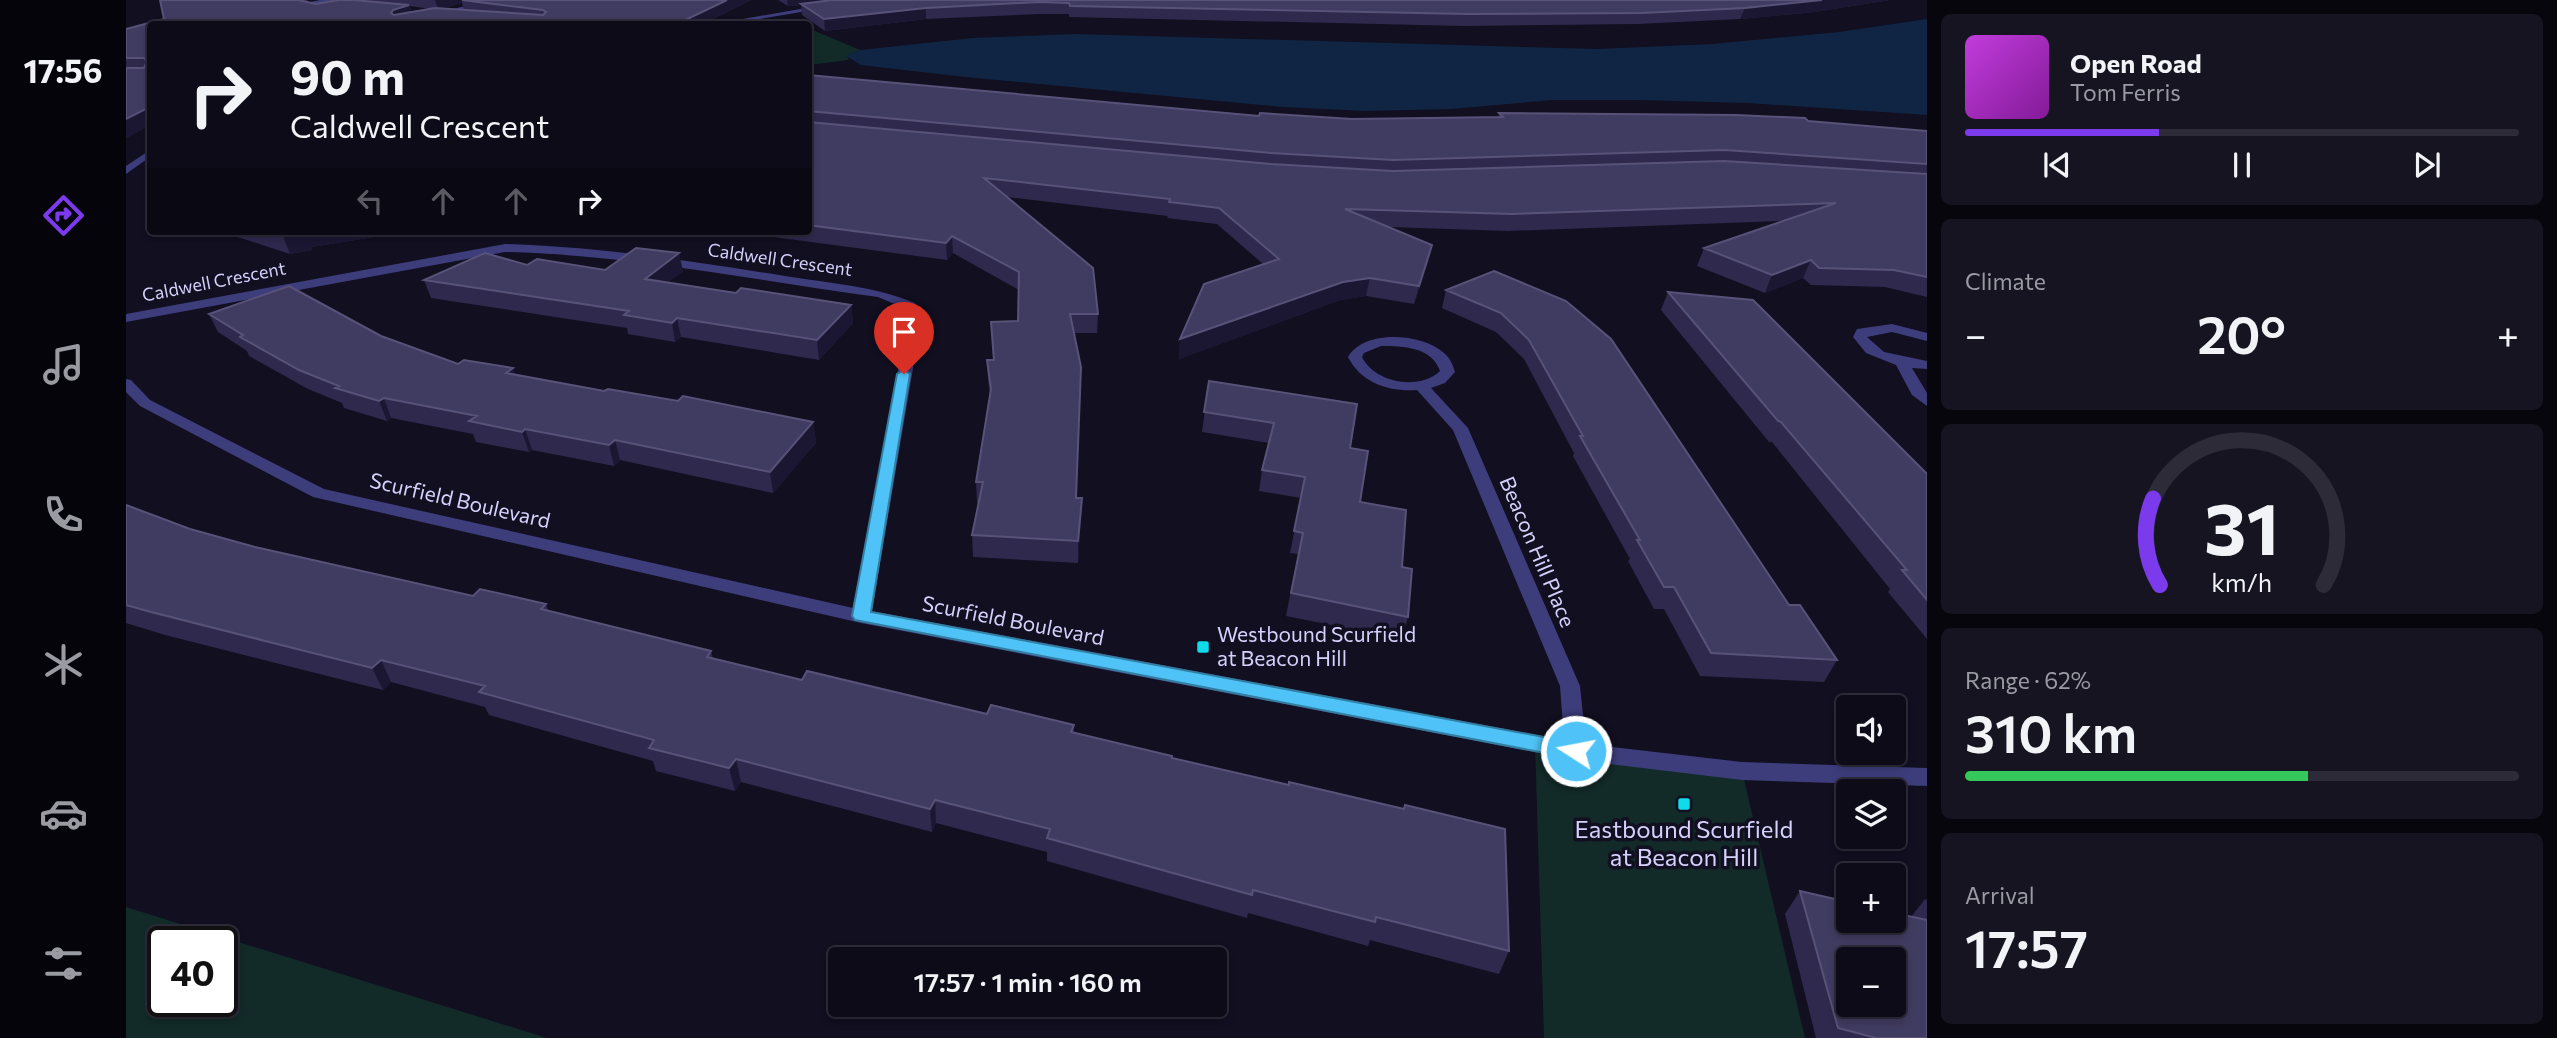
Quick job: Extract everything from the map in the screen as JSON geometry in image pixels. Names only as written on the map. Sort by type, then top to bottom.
[{"type":"street","points":[[348,6],[352,3],[337,0],[312,3],[302,8],[319,11],[348,6],[360,8]]},
{"type":"street","points":[[411,21],[496,0]]},
{"type":"street","points":[[735,21],[839,6]]},
{"type":"street","points":[[408,13],[469,19]]},
{"type":"street","points":[[126,171],[147,155]]},
{"type":"street","points":[[126,171],[147,168]]},
{"type":"street","name":"Caldwell Crescent","points":[[126,318],[505,248],[558,248],[607,253],[881,294],[910,306],[913,327],[861,616]]},
{"type":"street","points":[[1927,337],[1892,328],[1862,332],[1860,337],[1873,351],[1902,362],[1927,365]]},
{"type":"street","points":[[1379,342],[1407,343],[1429,350],[1447,364],[1448,372],[1435,383],[1421,386],[1402,385],[1372,376],[1361,370],[1355,357],[1359,350],[1379,342]]},
{"type":"street","points":[[1902,362],[1917,393],[1927,401]]},
{"type":"street","name":"Scurfield Boulevard","points":[[126,383],[145,403],[319,493],[861,616],[1576,751],[1742,771],[1927,777]]},
{"type":"street","name":"Beacon Hill Place","points":[[1421,386],[1460,428],[1570,686],[1576,751]]},
{"type":"green space","points":[[812,30],[860,50],[847,56],[849,60],[812,65]]},
{"type":"green space","points":[[1535,743],[1742,771],[1805,1038],[1544,1038]]},
{"type":"green space","points":[[126,907],[187,926],[147,926],[147,1017],[238,1017],[238,942],[547,1038],[126,1038]]},
{"type":"water","points":[[1927,19],[1927,115],[1748,103],[1640,100],[1554,100],[1451,109],[1365,111],[1283,107],[861,65],[846,56],[860,50],[973,38],[1076,34],[1597,49],[1712,44],[1839,32]]},
{"type":"building","points":[[160,0],[298,0],[316,4],[354,0],[409,5],[393,10],[391,13],[394,15],[435,8],[543,15],[546,12],[543,10],[462,0],[727,0],[683,21],[156,21],[164,19]]},
{"type":"building","points":[[832,0],[1822,0],[1745,8],[1642,13],[1467,14],[1070,6],[1069,3],[1039,2],[926,8],[824,19],[801,4]]},
{"type":"building","points":[[147,23],[147,61],[144,58],[126,58],[126,29]]},
{"type":"building","points":[[147,61],[147,108],[126,119],[126,68],[144,68]]},
{"type":"building","points":[[812,75],[1259,116],[1260,113],[1352,119],[1503,117],[1499,113],[1736,115],[1805,118],[1808,121],[1927,131],[1927,164],[1724,150],[1393,160],[1271,153],[812,111]]},
{"type":"building","points":[[812,122],[1271,164],[1393,171],[1724,161],[1927,174],[1927,277],[1894,270],[1819,268],[1811,260],[1772,275],[1704,248],[1836,203],[1512,214],[1345,209],[1432,245],[1419,286],[1370,278],[1343,282],[1180,339],[1204,284],[1279,259],[1219,208],[1169,202],[1170,199],[984,178],[1093,268],[1098,314],[1070,314],[1081,367],[1076,498],[1082,498],[1078,541],[972,535],[983,482],[976,482],[991,389],[987,360],[994,360],[991,322],[1018,321],[1019,272],[952,236],[946,243],[812,226]]},
{"type":"building","points":[[636,248],[679,253],[645,279],[736,293],[741,288],[851,305],[817,340],[677,318],[672,323],[624,315],[629,311],[424,280],[485,253],[527,265],[537,259],[605,270]]},
{"type":"building","points":[[1494,271],[1566,301],[1611,339],[1789,605],[1800,605],[1837,660],[1711,653],[1674,587],[1664,587],[1529,340],[1501,313],[1446,290]]},
{"type":"building","points":[[289,286],[381,336],[458,364],[464,360],[513,368],[506,373],[678,401],[683,396],[813,422],[770,472],[615,440],[609,445],[525,429],[522,432],[469,421],[477,416],[384,398],[379,401],[335,388],[339,386],[299,370],[240,337],[243,335],[209,314]]},
{"type":"building","points":[[1668,292],[1753,300],[1927,474],[1927,600],[1902,570],[1907,570]]},
{"type":"building","points":[[1209,381],[1357,404],[1350,448],[1368,451],[1360,502],[1406,510],[1402,567],[1412,569],[1408,617],[1291,593],[1303,533],[1294,531],[1305,477],[1262,470],[1274,423],[1204,412]]},
{"type":"building","points":[[126,505],[190,529],[255,547],[473,596],[480,589],[546,604],[541,609],[711,651],[707,657],[802,680],[807,671],[987,714],[991,705],[1074,725],[1071,732],[1172,758],[1404,809],[1405,805],[1505,829],[1509,951],[1376,917],[1375,922],[1253,890],[1252,895],[1047,838],[1050,829],[935,800],[930,809],[736,759],[729,768],[649,748],[654,740],[479,692],[485,686],[381,660],[372,668],[126,605]]},
{"type":"building","points":[[1800,891],[1836,899],[1836,933],[1906,933],[1906,916],[1927,920],[1927,1038],[1876,1038],[1838,1028]]},
{"type":"place","name":"Westbound Scurfield at Beacon Hill","points":[[1203,647]]},
{"type":"place","name":"Eastbound Scurfield at Beacon Hill","points":[[1684,804]]},
{"type":"route","points":[[904,374],[861,616],[1576,751]]}]
